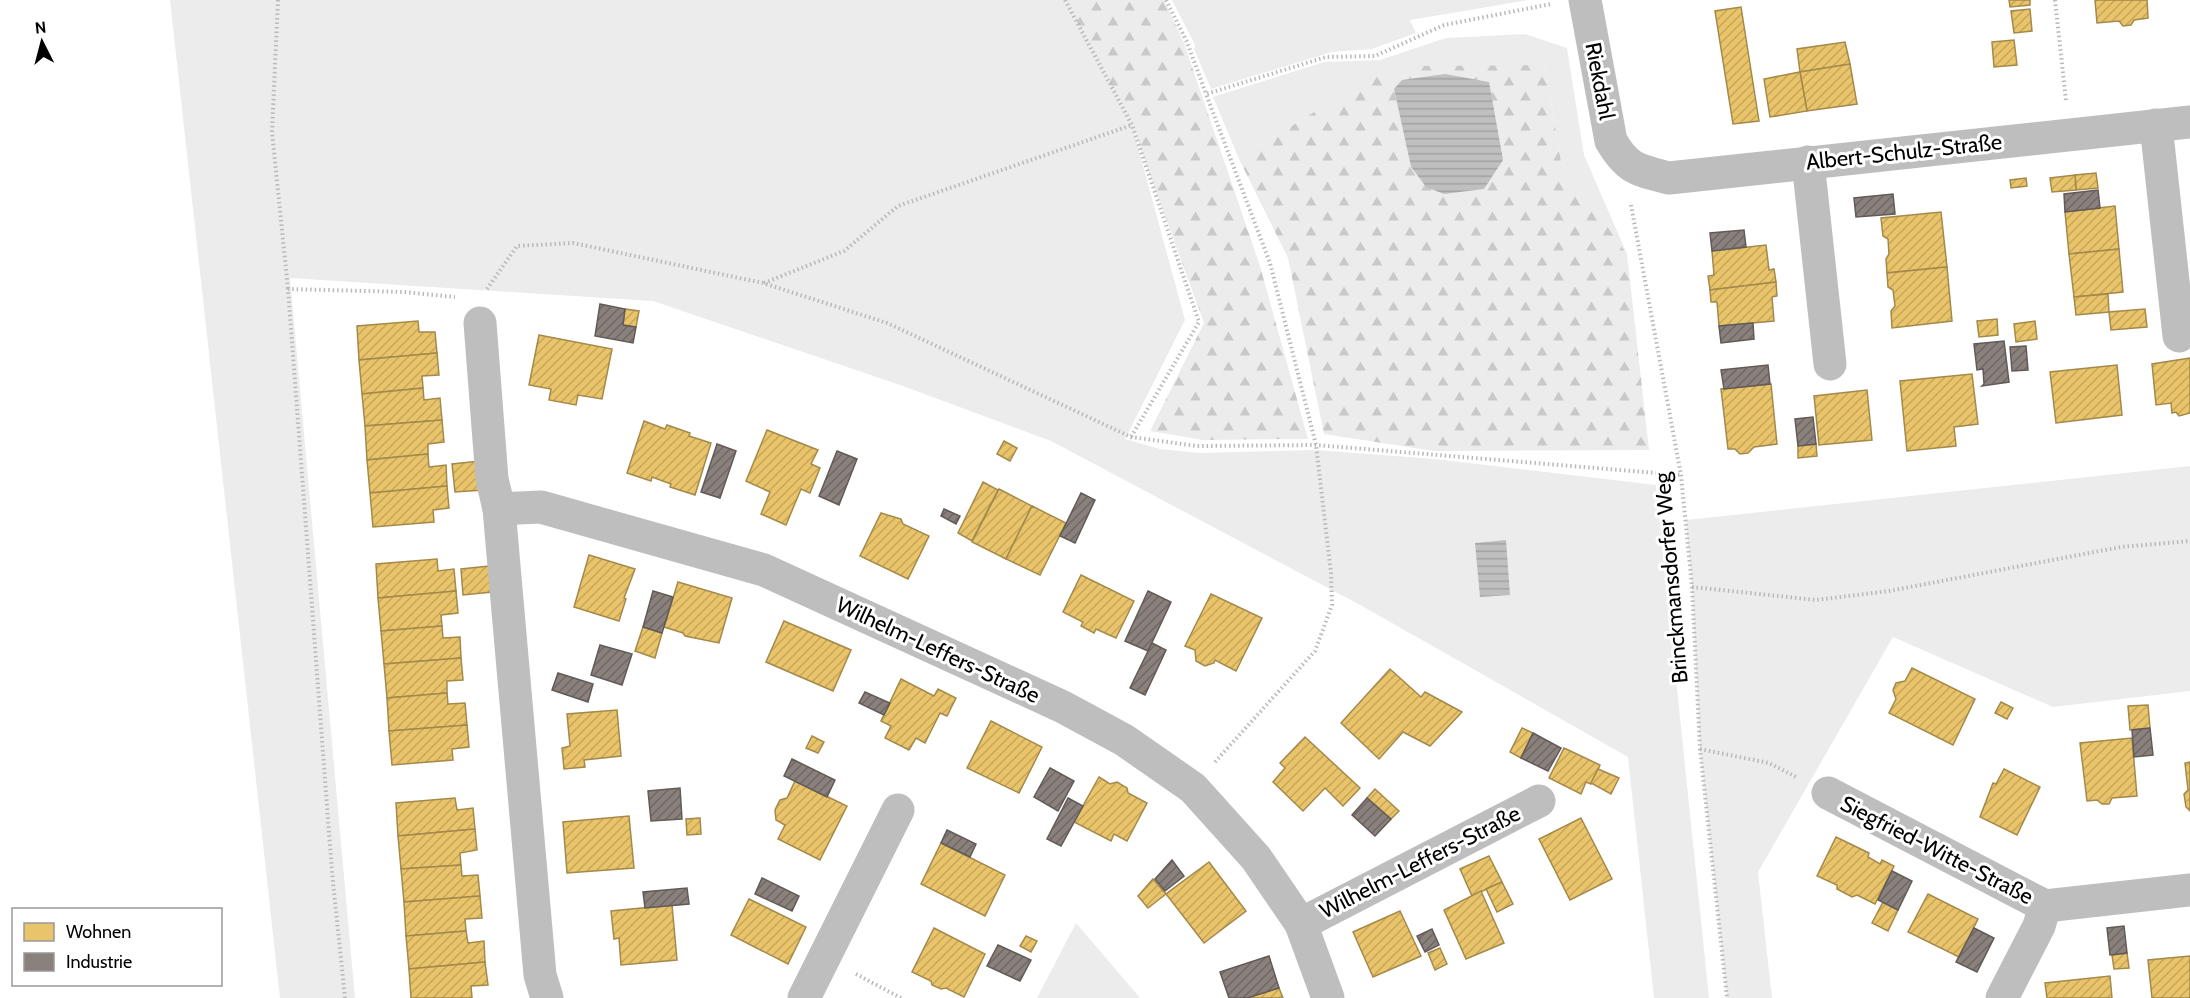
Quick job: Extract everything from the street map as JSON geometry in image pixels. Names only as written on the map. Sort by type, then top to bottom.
[{"type":"street","name":"Riekdahl","points":[[1571,1],[1611,141],[1622,160]]},
{"type":"street","name":"Albert-Schulz-Straße","points":[[1622,160],[1639,170],[1669,178],[2190,122]]},
{"type":"street","points":[[2156,125],[2179,336]]},
{"type":"street","points":[[1808,162],[1830,364]]},
{"type":"street","points":[[480,323],[492,479],[499,509],[540,975],[547,998]]},
{"type":"street","name":"Wilhelm-Leffers-Straße","points":[[499,509],[541,507],[764,570],[1063,707],[1124,740],[1193,788],[1256,858],[1301,924],[1328,998]]},
{"type":"street","name":"Siegfried-Witte-Straße","points":[[1828,793],[2046,906],[2190,890]]},
{"type":"street","name":"Wilhelm-Leffers-Straße","points":[[1301,924],[1539,801]]},
{"type":"street","points":[[804,998],[898,810]]},
{"type":"street","name":"Siegfried-Witte-Straße","points":[[2002,998],[2039,926],[2046,906]]},
{"type":"path","points":[[278,0],[272,132],[288,289],[332,873],[345,998]]},
{"type":"path","points":[[1065,0],[1132,125],[1199,322],[1131,436]]},
{"type":"path","points":[[1167,0],[1187,42],[1270,263],[1316,445],[1332,594],[1332,605],[1325,629],[1315,651],[1193,788]]},
{"type":"path","points":[[2055,0],[2069,134]]},
{"type":"path","points":[[1206,94],[1326,57],[1375,56],[1444,25],[1571,1]]},
{"type":"path","points":[[763,283],[844,251],[898,206],[1132,125]]},
{"type":"path","name":"Brinckmansdorfer Weg","points":[[1622,160],[1681,475],[1692,587],[1700,749],[1727,998]]},
{"type":"path","points":[[486,290],[517,246],[573,243],[763,283],[888,323],[1131,436],[1197,446],[1316,445],[1681,475]]},
{"type":"path","points":[[288,289],[404,292],[459,297]]},
{"type":"path","points":[[1692,587],[1816,600],[1889,591],[2121,547],[2190,541]]},
{"type":"path","points":[[1700,749],[1768,763],[1828,793]]},
{"type":"path","points":[[823,957],[901,998]]},
{"type":"green space","points":[[170,0],[1065,0],[1132,125],[1185,320],[1125,439],[1160,449],[1200,453],[1315,450],[1435,459],[1656,485],[1709,998],[1654,998],[1628,757],[1362,606],[1051,441],[903,386],[653,301],[290,278],[355,998],[280,998]]},
{"type":"green space","points":[[1065,0],[1164,0],[1184,43],[1260,266],[1308,439],[1203,440],[1150,431],[1204,323],[1132,125]]},
{"type":"green space","points":[[1172,0],[1529,0],[1410,20],[1416,33],[1372,49],[1332,52],[1211,89],[1194,49],[1195,45]]},
{"type":"green space","points":[[1525,34],[1567,48],[1584,155],[1627,254],[1561,162],[1545,65],[1365,80],[1239,159],[1213,97],[1324,62],[1380,60],[1446,38]]},
{"type":"green space","points":[[1545,65],[1561,162],[1627,254],[1649,450],[1434,451],[1324,434],[1288,258],[1239,159],[1365,80],[1416,66]],"holes":[[[1394,89],[1426,187],[1411,168]]]},
{"type":"green space","points":[[2190,466],[2190,691],[2053,707],[1893,637],[1758,872],[1772,998],[1727,998],[1700,749],[1692,587],[1686,520]]},
{"type":"green space","points":[[1076,923],[1140,998],[1037,998]]},
{"type":"shaded area","points":[[1445,74],[1489,82],[1503,160],[1484,189],[1444,194],[1426,187],[1411,167],[1394,89],[1402,80]]},
{"type":"shaded area","points":[[1506,540],[1510,595],[1480,597],[1475,543]]},
{"type":"building: Wohnen","points":[[2009,0],[2030,0],[2030,5],[2010,7]]},
{"type":"building: Wohnen","points":[[2095,0],[2147,0],[2148,18],[2134,20],[2131,25],[2123,26],[2119,21],[2097,23]]},
{"type":"building: Wohnen","points":[[1741,7],[1759,121],[1733,124],[1715,11]]},
{"type":"building: Wohnen","points":[[2030,9],[2032,31],[2014,33],[2011,11]]},
{"type":"building: Wohnen","points":[[2014,40],[2017,65],[1994,67],[1992,42]]},
{"type":"building: Wohnen","points":[[1845,42],[1850,64],[1800,72],[1797,49]]},
{"type":"building: Wohnen","points":[[1850,64],[1857,104],[1807,111],[1800,72]]},
{"type":"building: Wohnen","points":[[1800,72],[1807,111],[1770,117],[1764,79]]},
{"type":"building: Wohnen","points":[[2096,173],[2098,188],[2076,190],[2075,175]]},
{"type":"building: Wohnen","points":[[2075,175],[2076,190],[2052,192],[2050,178]]},
{"type":"building: Wohnen","points":[[2026,178],[2027,186],[2011,188],[2010,180]]},
{"type":"building: Wohnen","points":[[2115,206],[2119,249],[2069,254],[2065,212]]},
{"type":"building: Wohnen","points":[[1941,212],[1947,267],[1887,273],[1888,239],[1883,236],[1881,218]]},
{"type":"building: Wohnen","points":[[1766,245],[1769,270],[1774,269],[1776,282],[1710,290],[1708,276],[1714,275],[1712,251]]},
{"type":"building: Wohnen","points":[[2119,249],[2123,292],[2074,297],[2069,254]]},
{"type":"building: Wohnen","points":[[1947,267],[1952,321],[1892,328],[1891,311],[1895,306],[1893,290],[1888,287],[1887,273]]},
{"type":"building: Wohnen","points":[[1776,282],[1777,296],[1772,297],[1774,321],[1719,326],[1717,302],[1711,302],[1710,290]]},
{"type":"building: Wohnen","points":[[2108,294],[2109,312],[2076,315],[2074,297]]},
{"type":"building: Wohnen","points":[[625,309],[639,311],[636,327],[623,325]]},
{"type":"building: Wohnen","points":[[2145,309],[2147,327],[2111,330],[2109,312]]},
{"type":"building: Wohnen","points":[[1997,319],[1998,335],[1979,337],[1977,321]]},
{"type":"building: Wohnen","points":[[418,321],[419,332],[435,332],[437,353],[359,360],[357,326]]},
{"type":"building: Wohnen","points":[[2035,321],[2037,339],[2016,342],[2014,324]]},
{"type":"building: Wohnen","points":[[539,335],[612,349],[602,399],[578,395],[576,405],[549,400],[551,389],[529,385]]},
{"type":"building: Wohnen","points":[[437,353],[439,375],[422,376],[423,388],[362,394],[359,360]]},
{"type":"building: Wohnen","points":[[2190,358],[2190,413],[2179,416],[2176,412],[2172,413],[2171,403],[2156,405],[2152,364]]},
{"type":"building: Wohnen","points":[[2117,365],[2122,415],[2056,423],[2050,372]]},
{"type":"building: Wohnen","points":[[1972,374],[1978,424],[1954,427],[1956,446],[1907,451],[1900,381]]},
{"type":"building: Wohnen","points":[[1771,384],[1777,444],[1754,447],[1748,453],[1740,454],[1735,449],[1728,449],[1721,389]]},
{"type":"building: Wohnen","points":[[423,388],[424,400],[440,398],[442,420],[365,426],[362,394]]},
{"type":"building: Wohnen","points":[[1867,390],[1872,440],[1819,445],[1814,396]]},
{"type":"building: Wohnen","points":[[442,420],[444,442],[428,444],[428,454],[367,460],[365,426]]},
{"type":"building: Wohnen","points":[[644,421],[665,429],[667,425],[690,433],[689,436],[711,443],[695,495],[670,487],[671,484],[652,477],[651,481],[627,473]]},
{"type":"building: Wohnen","points":[[767,430],[818,450],[811,464],[820,468],[810,493],[801,489],[786,525],[761,514],[770,492],[746,481]]},
{"type":"building: Wohnen","points":[[1004,441],[1017,448],[1010,461],[997,454]]},
{"type":"building: Wohnen","points":[[1816,444],[1817,456],[1798,458],[1798,446]]},
{"type":"building: Wohnen","points":[[428,454],[429,467],[446,465],[447,486],[370,493],[367,460]]},
{"type":"building: Wohnen","points":[[480,461],[483,490],[455,492],[452,464]]},
{"type":"building: Wohnen","points":[[983,482],[998,490],[972,541],[958,533]]},
{"type":"building: Wohnen","points":[[447,486],[449,508],[433,510],[434,522],[373,527],[370,493]]},
{"type":"building: Wohnen","points":[[999,489],[1032,506],[1006,559],[972,542]]},
{"type":"building: Wohnen","points":[[1032,506],[1066,523],[1040,575],[1006,559]]},
{"type":"building: Wohnen","points":[[881,513],[901,519],[903,524],[929,536],[908,579],[860,556]]},
{"type":"building: Wohnen","points":[[589,555],[635,569],[624,598],[626,599],[619,621],[574,607]]},
{"type":"building: Wohnen","points":[[437,559],[438,571],[454,569],[456,591],[378,598],[376,564]]},
{"type":"building: Wohnen","points":[[489,566],[492,592],[463,595],[461,569]]},
{"type":"building: Wohnen","points":[[1081,575],[1134,601],[1116,638],[1096,629],[1094,633],[1081,626],[1083,622],[1063,612]]},
{"type":"building: Wohnen","points":[[678,582],[732,598],[719,643],[685,636],[683,633],[664,627]]},
{"type":"building: Wohnen","points":[[456,591],[458,613],[441,615],[442,626],[381,631],[378,598]]},
{"type":"building: Wohnen","points":[[1211,594],[1262,618],[1236,671],[1215,660],[1214,663],[1205,666],[1196,661],[1195,650],[1185,646]]},
{"type":"building: Wohnen","points":[[784,621],[851,650],[833,691],[766,662]]},
{"type":"building: Wohnen","points":[[442,626],[443,638],[460,637],[461,658],[384,664],[381,631]]},
{"type":"building: Wohnen","points":[[643,627],[662,633],[655,658],[635,651]]},
{"type":"building: Wohnen","points":[[461,658],[463,680],[447,681],[447,693],[387,698],[384,664]]},
{"type":"building: Wohnen","points":[[1912,668],[1975,699],[1953,745],[1889,713],[1896,699],[1893,690],[1896,683],[1905,681]]},
{"type":"building: Wohnen","points":[[1390,669],[1421,697],[1425,692],[1462,712],[1430,746],[1403,732],[1379,759],[1341,723]]},
{"type":"building: Wohnen","points":[[901,679],[934,696],[938,689],[956,698],[947,716],[940,713],[925,743],[916,738],[909,750],[885,738],[891,726],[881,721]]},
{"type":"building: Wohnen","points":[[447,693],[448,704],[465,703],[467,725],[389,731],[387,698]]},
{"type":"building: Wohnen","points":[[2001,702],[2013,708],[2007,719],[1995,713]]},
{"type":"building: Wohnen","points":[[2148,705],[2150,728],[2130,730],[2128,706]]},
{"type":"building: Wohnen","points":[[617,710],[621,756],[584,760],[585,767],[564,769],[562,748],[570,746],[567,714]]},
{"type":"building: Wohnen","points":[[991,721],[1042,747],[1019,793],[967,768]]},
{"type":"building: Wohnen","points":[[467,725],[469,747],[452,749],[453,760],[392,765],[389,731]]},
{"type":"building: Wohnen","points":[[1522,728],[1533,733],[1521,758],[1510,752]]},
{"type":"building: Wohnen","points":[[812,736],[824,742],[818,753],[806,748]]},
{"type":"building: Wohnen","points":[[1305,737],[1360,788],[1343,806],[1325,788],[1303,811],[1273,782],[1285,768],[1280,763]]},
{"type":"building: Wohnen","points":[[2132,738],[2137,796],[2112,798],[2109,804],[2102,804],[2097,800],[2087,801],[2080,743]]},
{"type":"building: Wohnen","points":[[1564,748],[1600,765],[1591,784],[1586,782],[1581,794],[1549,778]]},
{"type":"building: Wohnen","points":[[2190,762],[2190,811],[2186,807],[2184,794],[2188,790],[2185,763]]},
{"type":"building: Wohnen","points":[[1598,769],[1619,778],[1611,794],[1591,783]]},
{"type":"building: Wohnen","points":[[2004,769],[2040,787],[2017,835],[1980,817],[1993,783],[1996,784]]},
{"type":"building: Wohnen","points":[[1099,777],[1110,784],[1117,782],[1127,788],[1128,793],[1147,803],[1127,841],[1114,834],[1111,841],[1074,822]]},
{"type":"building: Wohnen","points":[[795,781],[847,806],[820,860],[778,839],[785,825],[776,820],[775,810],[780,800],[787,798]]},
{"type":"building: Wohnen","points":[[1375,789],[1399,811],[1391,819],[1367,798]]},
{"type":"building: Wohnen","points":[[455,798],[457,810],[473,808],[475,829],[398,836],[396,803]]},
{"type":"building: Wohnen","points":[[629,816],[634,868],[567,873],[563,822]]},
{"type":"building: Wohnen","points":[[700,818],[701,834],[687,835],[686,819]]},
{"type":"building: Wohnen","points":[[1581,818],[1612,879],[1570,900],[1539,839]]},
{"type":"building: Wohnen","points":[[475,829],[477,850],[460,853],[461,865],[401,869],[398,836]]},
{"type":"building: Wohnen","points":[[1836,837],[1869,853],[1868,857],[1880,864],[1882,860],[1894,866],[1875,904],[1857,895],[1852,897],[1837,889],[1837,885],[1817,876]]},
{"type":"building: Wohnen","points":[[941,843],[1005,875],[985,916],[921,884]]},
{"type":"building: Wohnen","points":[[1489,856],[1502,882],[1472,896],[1460,869]]},
{"type":"building: Wohnen","points":[[1209,862],[1246,911],[1204,943],[1166,894]]},
{"type":"building: Wohnen","points":[[461,865],[462,876],[478,875],[480,896],[404,902],[401,869]]},
{"type":"building: Wohnen","points":[[1153,879],[1166,894],[1148,908],[1138,896]]},
{"type":"building: Wohnen","points":[[1502,882],[1513,904],[1497,912],[1486,889]]},
{"type":"building: Wohnen","points":[[1481,891],[1504,943],[1466,959],[1444,910]]},
{"type":"building: Wohnen","points":[[1928,894],[1978,919],[1959,957],[1908,932]]},
{"type":"building: Wohnen","points":[[480,896],[482,918],[465,919],[466,931],[406,936],[404,902]]},
{"type":"building: Wohnen","points":[[749,899],[806,927],[788,964],[731,935]]},
{"type":"building: Wohnen","points":[[1883,902],[1898,910],[1888,931],[1872,923]]},
{"type":"building: Wohnen","points":[[672,905],[677,960],[621,965],[619,938],[614,939],[611,911]]},
{"type":"building: Wohnen","points":[[1400,911],[1421,956],[1373,977],[1353,932]]},
{"type":"building: Wohnen","points":[[934,928],[985,954],[964,997],[946,988],[941,989],[932,985],[931,981],[912,972]]},
{"type":"building: Wohnen","points":[[466,931],[468,943],[484,941],[485,962],[409,969],[406,936]]},
{"type":"building: Wohnen","points":[[1026,936],[1037,941],[1031,952],[1020,946]]},
{"type":"building: Wohnen","points":[[1440,948],[1447,964],[1435,970],[1428,953]]},
{"type":"building: Wohnen","points":[[2127,953],[2129,968],[2114,969],[2112,955]]},
{"type":"building: Wohnen","points":[[2190,956],[2190,998],[2152,998],[2148,960]]},
{"type":"building: Wohnen","points":[[485,962],[488,985],[471,986],[472,998],[411,998],[409,969]]},
{"type":"building: Wohnen","points":[[2110,976],[2112,998],[2047,998],[2045,983]]},
{"type":"building: Wohnen","points":[[1279,988],[1283,998],[1247,998]]},
{"type":"building: Industrie","points":[[2098,190],[2100,208],[2065,212],[2064,194]]},
{"type":"building: Industrie","points":[[1893,194],[1895,214],[1856,217],[1854,198]]},
{"type":"building: Industrie","points":[[1744,230],[1746,247],[1712,251],[1710,233]]},
{"type":"building: Industrie","points":[[600,304],[625,309],[623,325],[636,327],[633,343],[595,336]]},
{"type":"building: Industrie","points":[[1753,323],[1754,339],[1721,343],[1719,326]]},
{"type":"building: Industrie","points":[[2004,341],[2009,382],[1982,386],[1984,384],[1983,369],[1977,370],[1974,344]]},
{"type":"building: Industrie","points":[[2026,346],[2028,370],[2012,371],[2010,347]]},
{"type":"building: Industrie","points":[[1768,365],[1770,384],[1724,389],[1721,370]]},
{"type":"building: Industrie","points":[[1813,417],[1816,444],[1798,446],[1795,419]]},
{"type":"building: Industrie","points":[[717,444],[736,451],[720,498],[701,492]]},
{"type":"building: Industrie","points":[[837,451],[857,459],[839,505],[819,496]]},
{"type":"building: Industrie","points":[[1081,493],[1095,500],[1075,543],[1060,536]]},
{"type":"building: Industrie","points":[[944,509],[960,516],[956,524],[941,516]]},
{"type":"building: Industrie","points":[[653,591],[673,597],[662,633],[643,627]]},
{"type":"building: Industrie","points":[[1148,591],[1171,602],[1148,651],[1125,641]]},
{"type":"building: Industrie","points":[[1152,643],[1166,650],[1145,695],[1130,688]]},
{"type":"building: Industrie","points":[[600,645],[632,654],[622,685],[591,675]]},
{"type":"building: Industrie","points":[[558,673],[593,684],[588,702],[552,690]]},
{"type":"building: Industrie","points":[[865,692],[890,703],[884,715],[859,703]]},
{"type":"building: Industrie","points":[[2150,728],[2153,755],[2134,757],[2132,730]]},
{"type":"building: Industrie","points":[[1533,733],[1561,748],[1548,771],[1521,758]]},
{"type":"building: Industrie","points":[[792,759],[835,780],[827,797],[784,776]]},
{"type":"building: Industrie","points":[[1050,768],[1074,781],[1058,811],[1034,797]]},
{"type":"building: Industrie","points":[[680,788],[682,819],[651,821],[648,791]]},
{"type":"building: Industrie","points":[[1068,798],[1083,806],[1061,846],[1047,839]]},
{"type":"building: Industrie","points":[[1367,798],[1391,819],[1375,836],[1352,815]]},
{"type":"building: Industrie","points":[[947,830],[976,844],[970,857],[941,843]]},
{"type":"building: Industrie","points":[[1172,860],[1184,876],[1165,891],[1155,879]]},
{"type":"building: Industrie","points":[[1892,871],[1912,881],[1898,910],[1878,900]]},
{"type":"building: Industrie","points":[[762,878],[799,896],[792,911],[755,894]]},
{"type":"building: Industrie","points":[[687,888],[689,904],[645,908],[643,892]]},
{"type":"building: Industrie","points":[[2124,926],[2127,953],[2110,955],[2107,928]]},
{"type":"building: Industrie","points":[[1974,928],[1994,938],[1977,972],[1956,962]]},
{"type":"building: Industrie","points":[[1432,929],[1439,945],[1425,952],[1417,936]]},
{"type":"building: Industrie","points":[[998,945],[1031,960],[1020,981],[987,966]]},
{"type":"building: Industrie","points":[[1269,956],[1279,988],[1247,998],[1229,998],[1220,972]]}]
